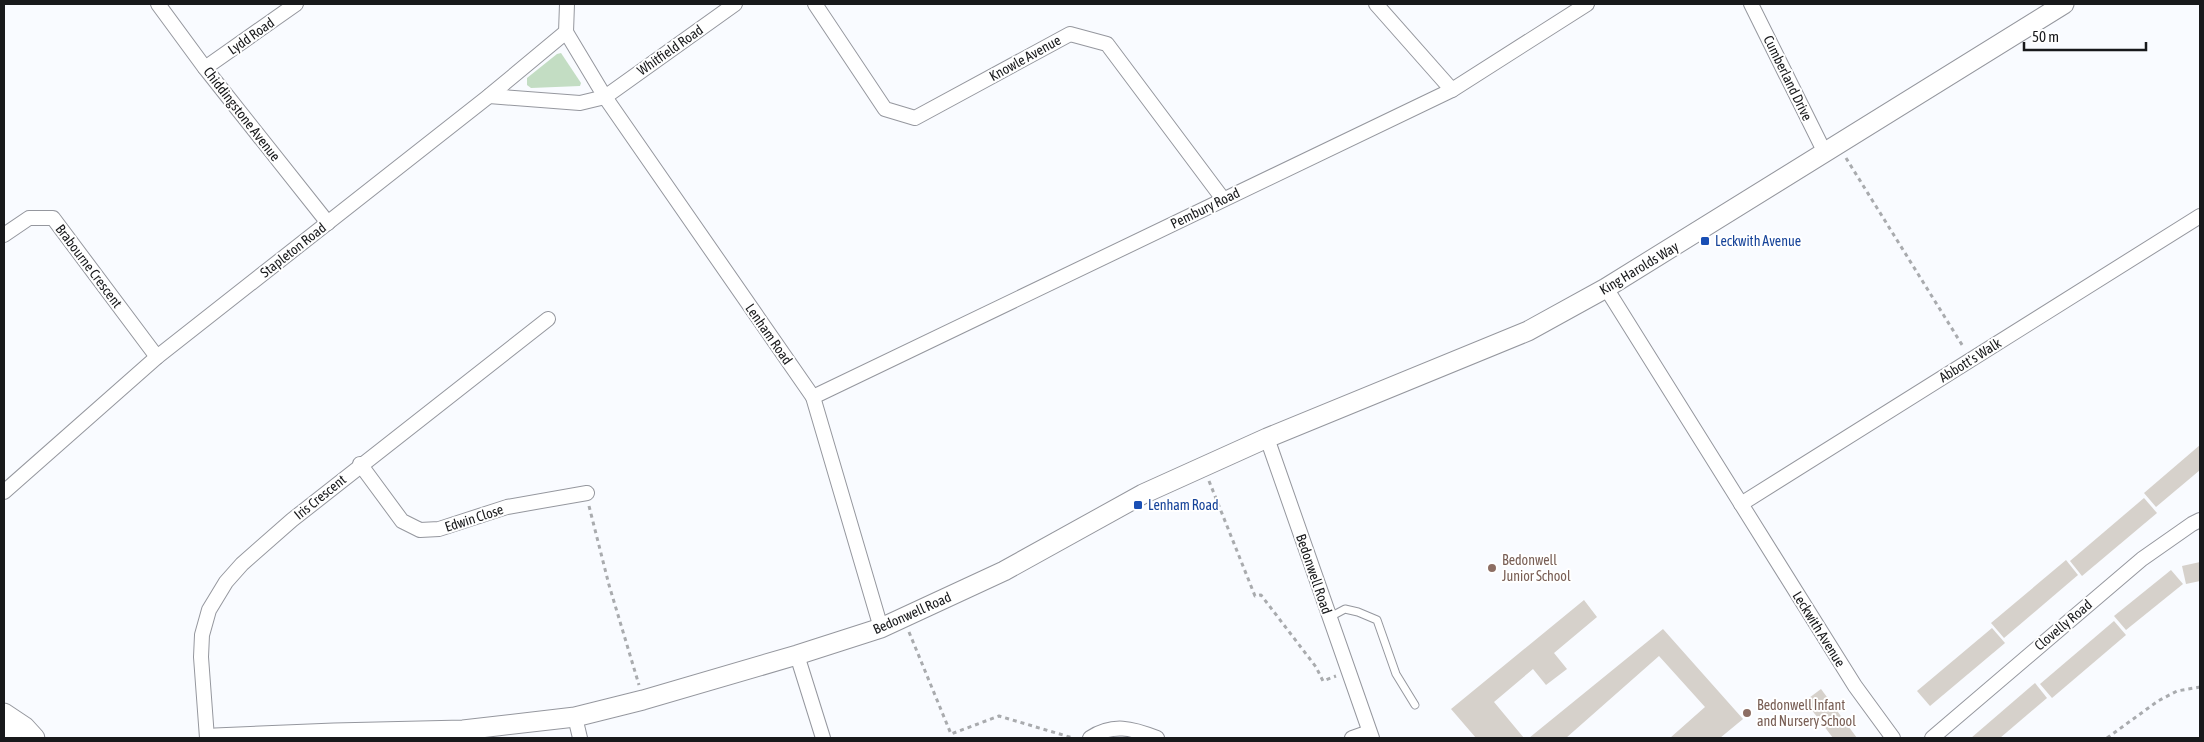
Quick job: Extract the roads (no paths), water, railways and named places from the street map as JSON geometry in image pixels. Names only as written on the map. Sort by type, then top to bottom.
[{"type":"street","name":"Chiddingstone Avenue","points":[[158,4],[205,68],[328,223]]},
{"type":"street","name":"Lydd Road","points":[[205,68],[296,4]]},
{"type":"street","points":[[566,32],[567,4]]},
{"type":"street","name":"Whitfield Road","points":[[604,97],[735,4]]},
{"type":"street","name":"Knowle Avenue","points":[[815,4],[885,109],[915,118],[1070,34],[1107,44],[1223,199]]},
{"type":"street","points":[[1376,4],[1452,90]]},
{"type":"street","name":"Pembury Road","points":[[813,397],[1452,90],[1587,4]]},
{"type":"street","name":"Cumberland Drive","points":[[1751,4],[1831,149]]},
{"type":"street","name":"King Harolds Way","points":[[1266,438],[1528,330],[1606,288],[2064,4]]},
{"type":"street","name":"Stapleton Road","points":[[4,492],[157,357],[489,96],[566,32]]},
{"type":"street","name":"Lenham Road","points":[[566,32],[604,97],[813,397],[881,628]]},
{"type":"street","points":[[489,96],[580,103],[604,97]]},
{"type":"street","name":"Abbott's Walk","points":[[1741,504],[2200,216]]},
{"type":"street","name":"Brabourne Crescent","points":[[4,235],[29,218],[53,218],[157,357]]},
{"type":"street","name":"Leckwith Avenue","points":[[1606,288],[1855,686],[1893,738]]},
{"type":"street","name":"Iris Crescent","points":[[207,738],[201,643],[209,610],[226,582],[242,564],[360,464],[548,319]]},
{"type":"street","name":"Bedonwell Road","points":[[215,738],[463,730],[575,717],[643,700],[797,655],[904,619],[1004,571],[1143,494],[1266,438],[1371,735]]},
{"type":"street","name":"Edwin Close","points":[[360,464],[402,521],[420,530],[439,529],[507,507],[586,493]]},
{"type":"street","name":"Clovelly Road","points":[[1932,738],[2142,559],[2166,541],[2200,520]]},
{"type":"street","points":[[797,655],[823,738]]},
{"type":"street","points":[[4,713],[25,727],[35,738]]},
{"type":"street","points":[[575,717],[580,738]]},
{"type":"street","points":[[1090,738],[1103,730],[1125,728],[1156,738]]},
{"type":"street","points":[[4,729],[12,738]]},
{"type":"street","points":[[1352,738],[1371,735]]},
{"type":"lane","points":[[1329,618],[1345,609],[1377,620],[1396,674],[1415,705]]},
{"type":"place","name":"Leckwith Avenue","points":[[1705,241]]},
{"type":"place","name":"Lenham Road","points":[[1138,505]]},
{"type":"place","name":"Bedonwell Junior School","points":[[1492,568]]},
{"type":"place","name":"Bedonwell Infant and Nursery School","points":[[1747,713]]}]
